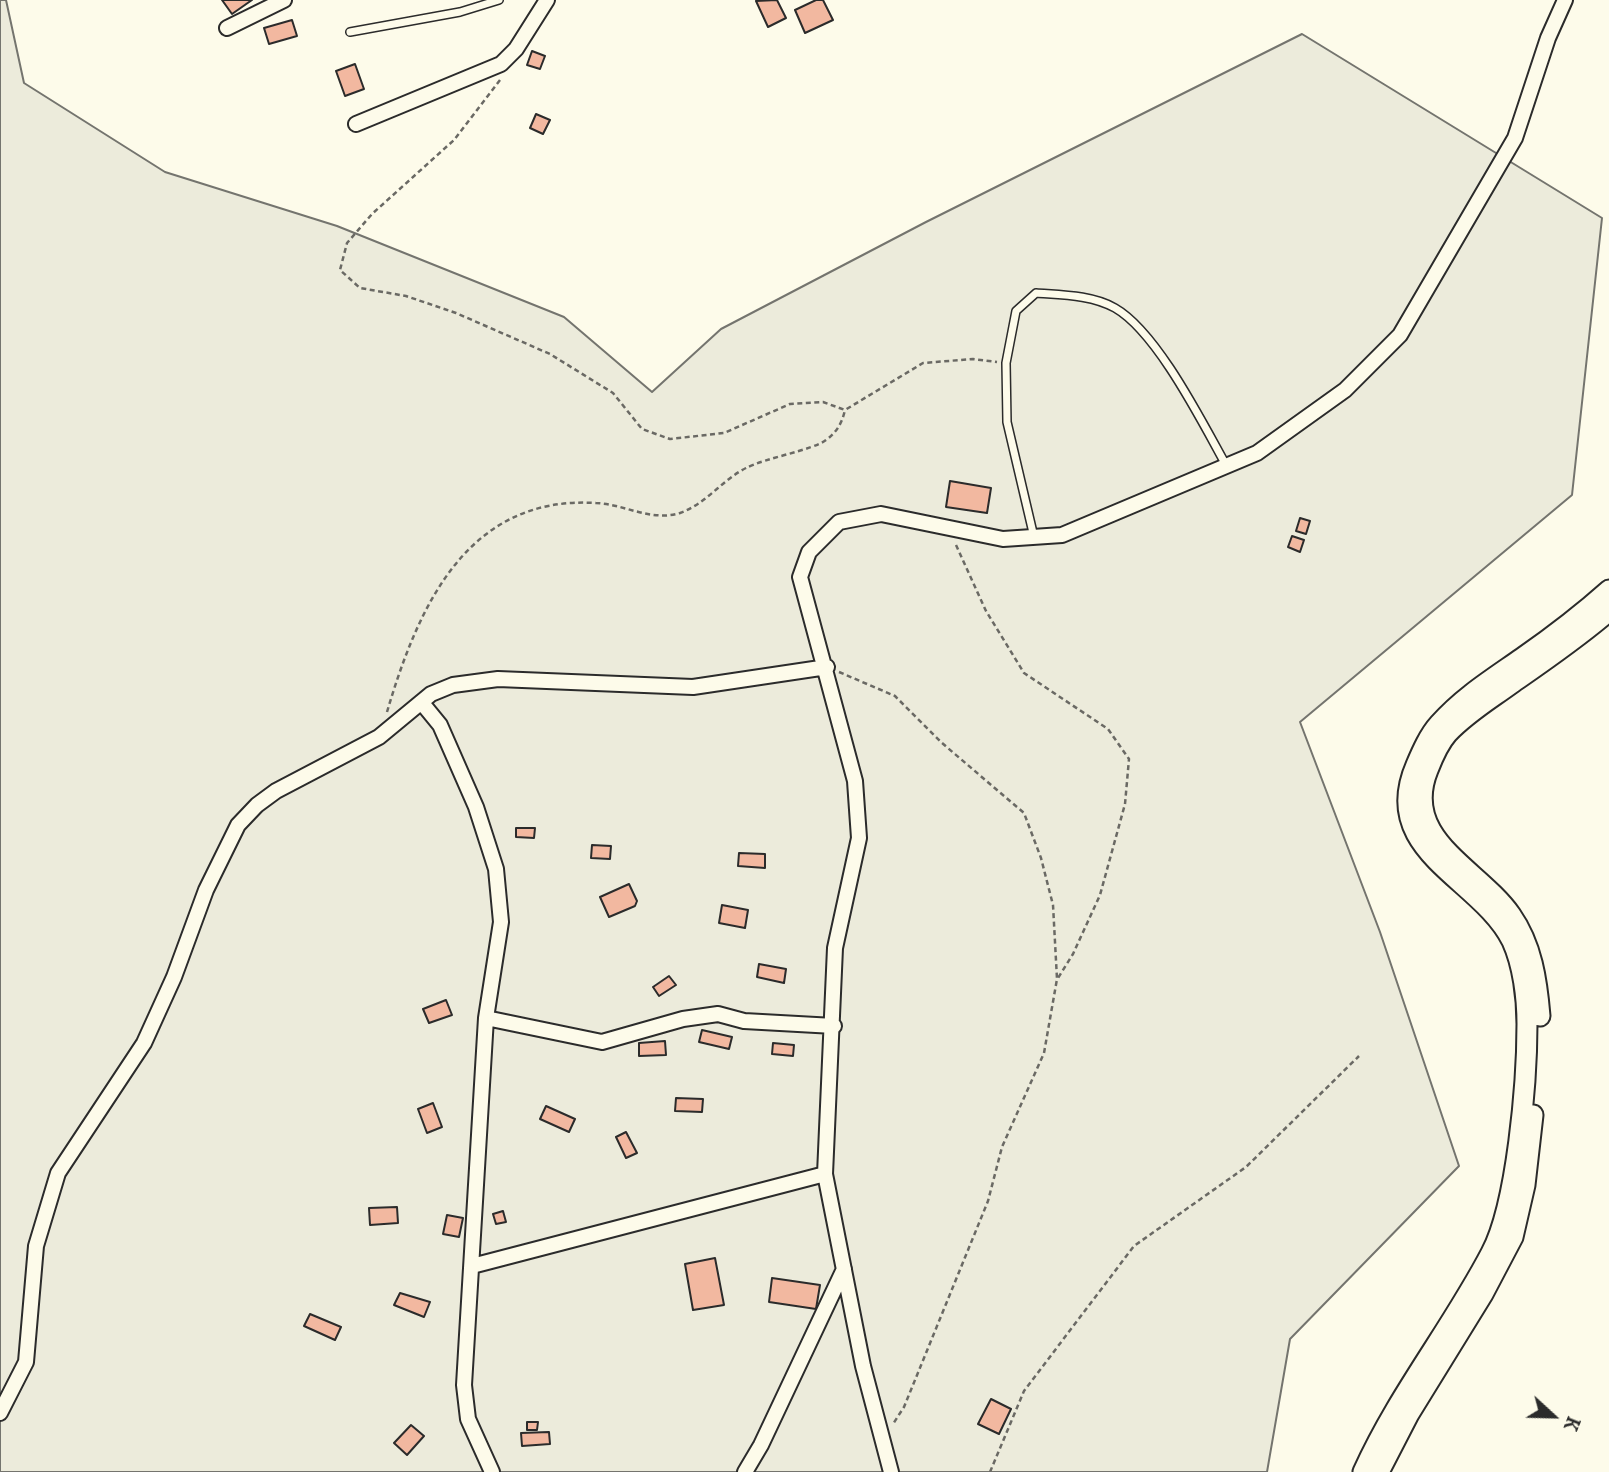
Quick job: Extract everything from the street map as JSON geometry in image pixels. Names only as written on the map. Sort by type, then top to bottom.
[{"type":"main road","points":[[1363,1472],[1393,1414],[1492,1252],[1508,1201],[1522,1109],[1527,1024],[1525,992],[1512,942],[1489,908],[1422,845],[1408,811],[1412,774],[1436,727],[1457,704],[1553,636],[1609,590]]},
{"type":"main road","points":[[1379,1472],[1409,1414],[1483,1294],[1513,1237],[1519,1218],[1530,1152],[1538,1064],[1538,989],[1523,935],[1497,898],[1431,835],[1423,810],[1424,779],[1448,733],[1478,705],[1589,629],[1609,611]]},
{"type":"street","points":[[227,28],[284,0]]},
{"type":"street","points":[[356,124],[501,64],[516,49],[547,0]]},
{"type":"street","points":[[891,1472],[863,1366],[825,1174],[834,1026],[835,948],[859,838],[855,780],[827,667],[800,577],[809,552],[839,522],[881,514],[1003,539],[1062,535],[1257,453],[1345,390],[1400,335],[1515,138],[1548,38],[1565,0]]},
{"type":"street","points":[[0,1413],[26,1362],[36,1246],[49,1195],[58,1173],[145,1043],[174,977],[206,890],[238,825],[275,791],[379,737],[431,694],[453,685],[498,679],[693,687],[827,667]]},
{"type":"street","points":[[422,703],[440,725],[476,807],[496,869],[501,922],[486,1018],[464,1385],[468,1419],[492,1472]]},
{"type":"street","points":[[486,1018],[601,1042],[682,1019],[718,1014],[744,1021],[834,1026]]},
{"type":"street","points":[[472,1266],[825,1174]]},
{"type":"street","points":[[745,1472],[761,1445],[844,1269]]},
{"type":"lane","points":[[350,32],[460,12],[499,0]]},
{"type":"lane","points":[[1034,537],[1007,422],[1006,363],[1016,311],[1036,293],[1076,296],[1115,308],[1145,335],[1187,395],[1226,465]]},
{"type":"path","points":[[516,49],[493,92],[454,140],[372,214],[347,243],[340,270],[360,288],[406,296],[456,313],[550,354],[613,393],[642,429],[670,439],[724,433],[789,404],[822,402],[845,410]]},
{"type":"path","points":[[379,737],[404,655],[427,604],[462,558],[499,523],[541,507],[597,503],[642,514],[679,513],[710,496],[744,469],[824,442],[842,424],[845,410],[923,363],[973,359],[1006,363]]},
{"type":"path","points":[[949,530],[986,611],[1024,673],[1108,729],[1129,759],[1125,804],[1100,895],[1073,954],[1057,979]]},
{"type":"path","points":[[827,667],[895,696],[942,743],[1024,813],[1041,858],[1053,905],[1057,979],[1044,1053],[1002,1147],[988,1201],[904,1407],[883,1440]]},
{"type":"path","points":[[990,1472],[1024,1391],[1134,1246],[1246,1167],[1359,1056]]},
{"type":"shaded area","points":[[0,0],[6,0],[24,83],[165,172],[337,226],[564,317],[652,392],[721,329],[926,222],[1302,34],[1602,218],[1572,495],[1300,722],[1380,932],[1459,1166],[1290,1339],[1267,1472],[0,1472]]},
{"type":"building","points":[[222,0],[252,0],[232,14]]},
{"type":"building","points":[[777,0],[786,18],[768,27],[756,1]]},
{"type":"building","points":[[816,0],[823,0],[833,20],[805,33],[795,10]]},
{"type":"building","points":[[292,20],[297,36],[269,44],[264,28]]},
{"type":"building","points":[[532,51],[545,56],[540,69],[527,65]]},
{"type":"building","points":[[355,64],[364,89],[345,96],[336,71]]},
{"type":"building","points":[[536,114],[550,120],[543,134],[530,128]]},
{"type":"building","points":[[950,481],[991,488],[987,513],[946,507]]},
{"type":"building","points":[[1300,518],[1310,521],[1306,534],[1296,531]]},
{"type":"building","points":[[1292,536],[1304,540],[1300,552],[1288,547]]},
{"type":"building","points":[[516,828],[535,828],[534,838],[516,837]]},
{"type":"building","points":[[592,845],[611,846],[610,859],[591,858]]},
{"type":"building","points":[[739,853],[765,854],[765,868],[738,866]]},
{"type":"building","points":[[629,884],[637,901],[635,906],[609,917],[600,897]]},
{"type":"building","points":[[722,905],[748,910],[745,928],[719,923]]},
{"type":"building","points":[[759,964],[786,969],[784,983],[757,977]]},
{"type":"building","points":[[669,976],[676,985],[659,996],[653,987]]},
{"type":"building","points":[[446,1000],[452,1015],[429,1023],[423,1009]]},
{"type":"building","points":[[702,1030],[732,1037],[729,1049],[699,1042]]},
{"type":"building","points":[[665,1041],[666,1055],[639,1056],[639,1043]]},
{"type":"building","points":[[773,1043],[794,1045],[793,1056],[772,1054]]},
{"type":"building","points":[[676,1098],[703,1099],[702,1112],[675,1111]]},
{"type":"building","points":[[433,1103],[442,1127],[427,1133],[418,1109]]},
{"type":"building","points":[[546,1106],[575,1119],[569,1132],[540,1119]]},
{"type":"building","points":[[626,1132],[637,1153],[626,1158],[616,1137]]},
{"type":"building","points":[[397,1207],[398,1223],[370,1225],[369,1208]]},
{"type":"building","points":[[503,1211],[506,1222],[496,1224],[493,1214]]},
{"type":"building","points":[[447,1215],[463,1218],[459,1237],[443,1234]]},
{"type":"building","points":[[715,1258],[724,1305],[693,1310],[685,1264]]},
{"type":"building","points":[[772,1278],[820,1285],[816,1309],[769,1302]]},
{"type":"building","points":[[400,1293],[430,1302],[424,1317],[394,1305]]},
{"type":"building","points":[[310,1314],[341,1327],[335,1340],[304,1326]]},
{"type":"building","points":[[991,1399],[1011,1409],[999,1434],[978,1424]]},
{"type":"building","points":[[527,1422],[538,1422],[537,1430],[527,1430]]},
{"type":"building","points":[[411,1425],[424,1436],[407,1455],[394,1443]]},
{"type":"building","points":[[549,1432],[550,1444],[522,1446],[521,1433]]}]
